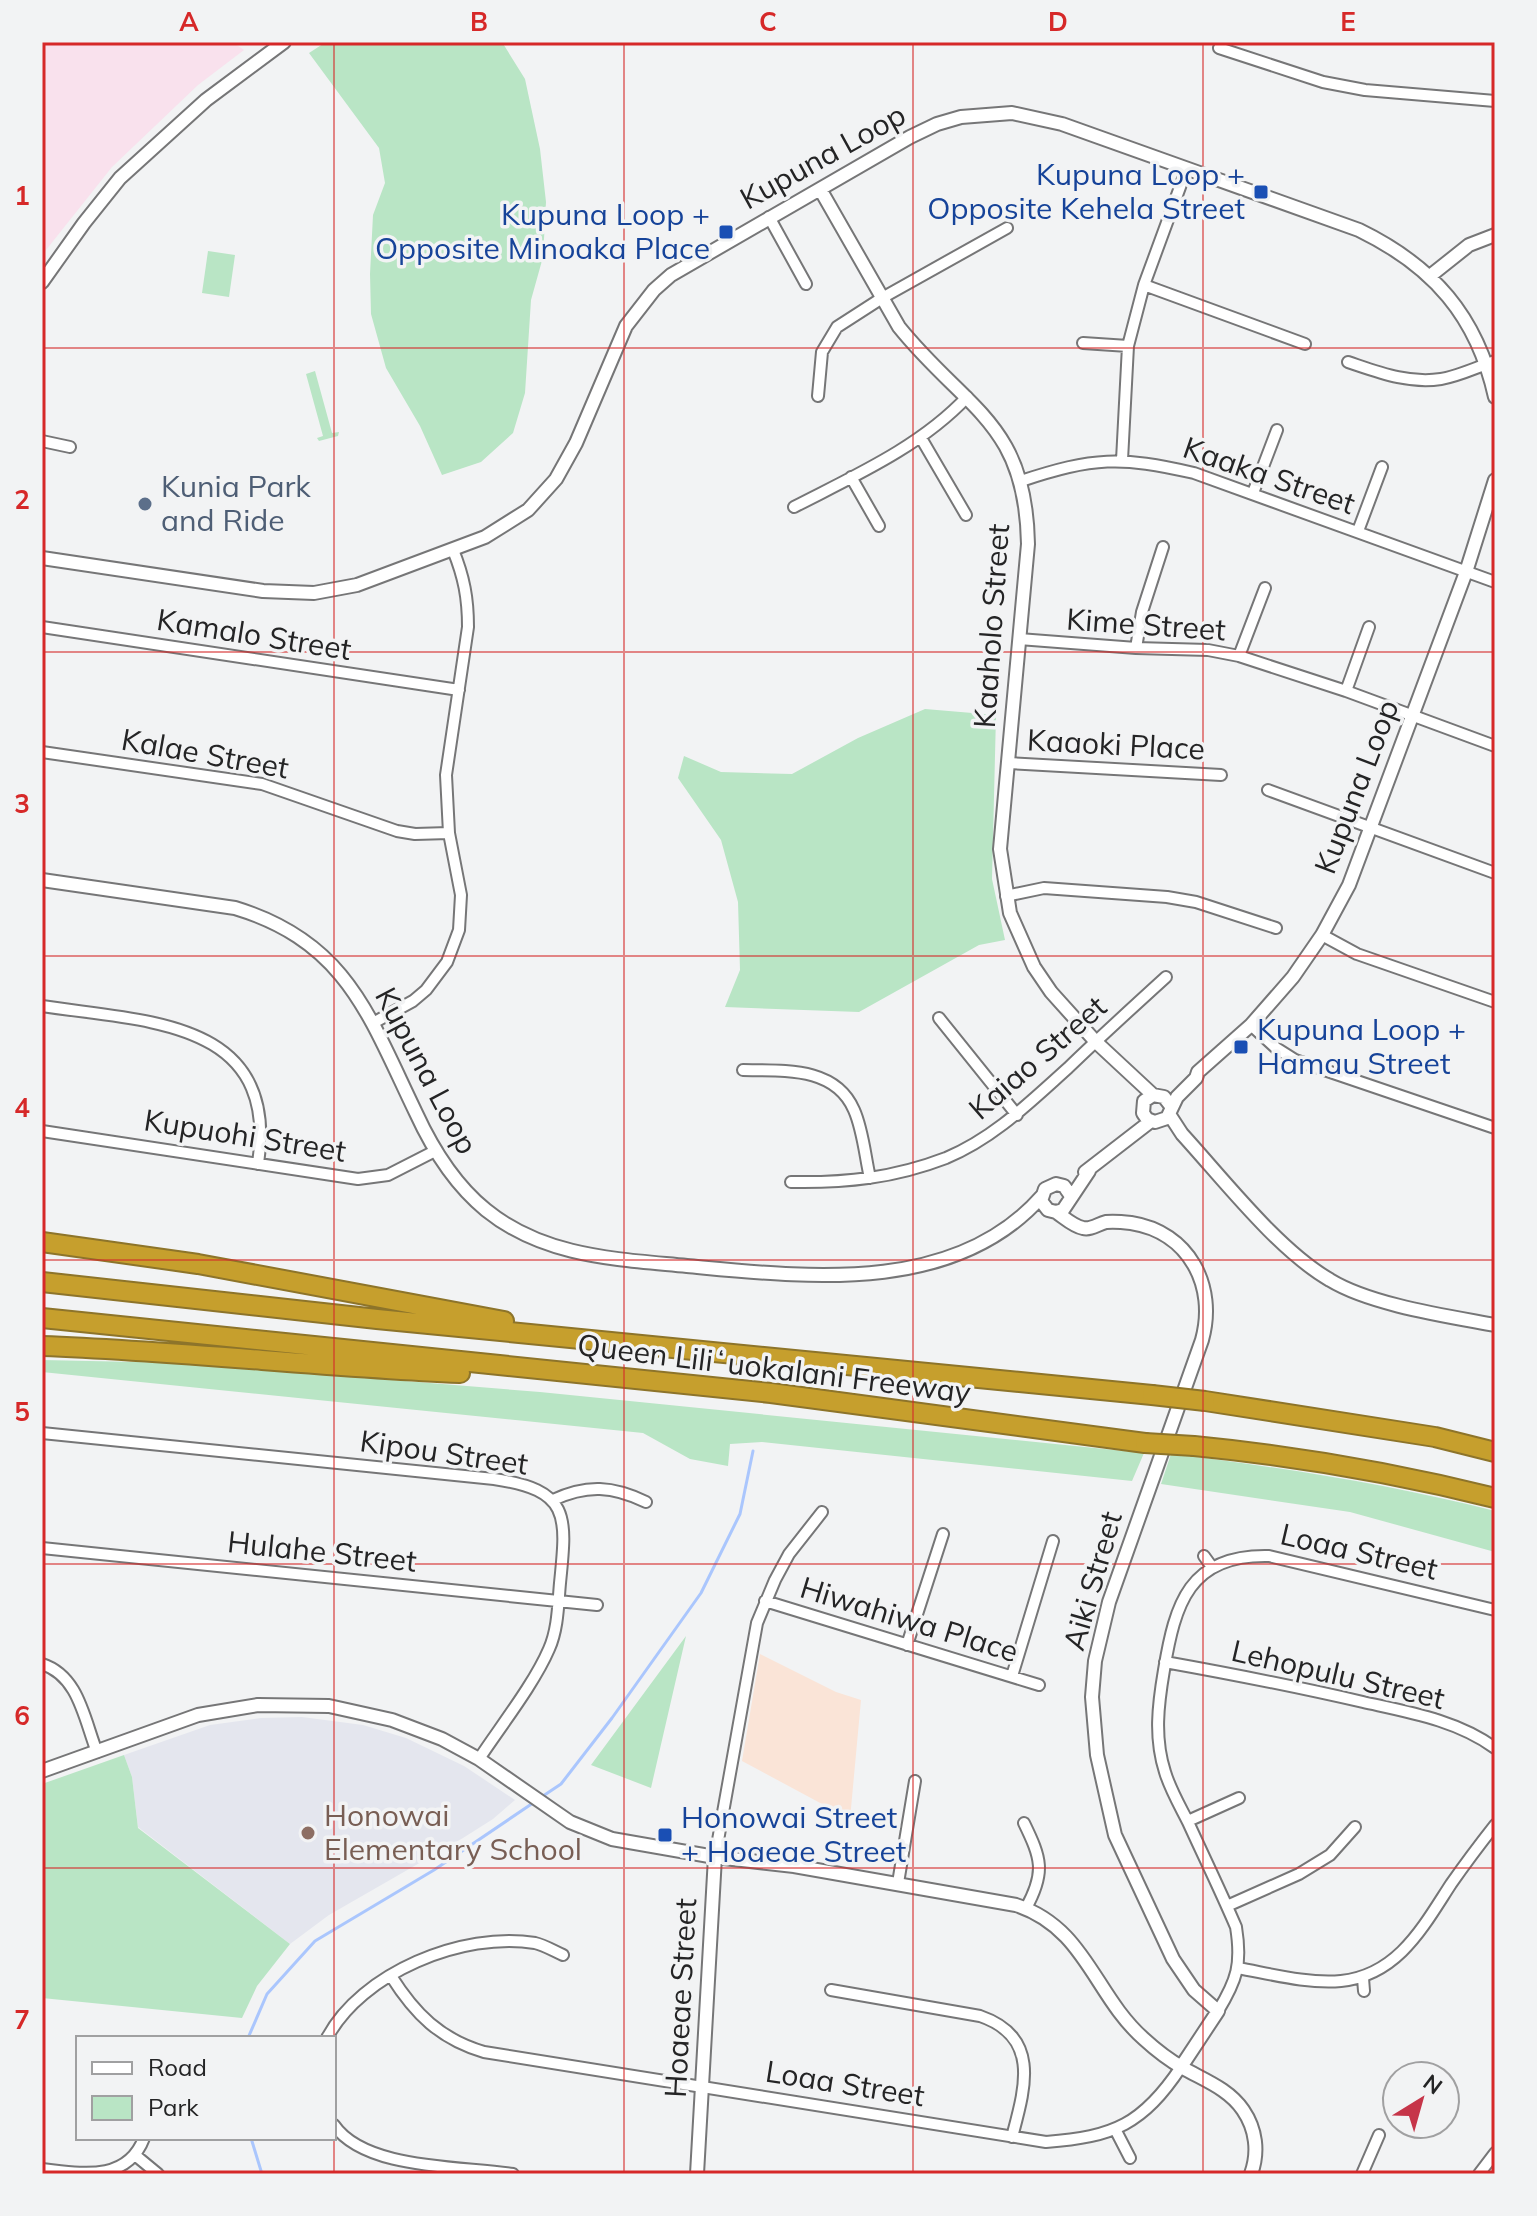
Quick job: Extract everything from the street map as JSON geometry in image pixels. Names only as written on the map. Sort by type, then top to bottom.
[{"type":"highway","points":[[42,1242],[198,1264],[625,1344]]},
{"type":"highway","name":"Queen Liliʻuokalani Freeway","points":[[42,1282],[1205,1401],[1435,1437],[1495,1452]]},
{"type":"highway","name":"Queen Liliʻuokalani Freeway","points":[[42,1318],[771,1393],[1145,1443],[1280,1455],[1439,1484],[1495,1498]]},
{"type":"highway","points":[[42,1346],[170,1351],[372,1369],[659,1382]]},
{"type":"street","points":[[42,282],[120,178],[206,100],[280,43]]},
{"type":"street","points":[[1219,48],[1310,78],[1365,90],[1495,101]]},
{"type":"street","name":"Kupuna Loop","points":[[42,558],[263,591],[303,594],[357,585],[453,550],[509,524],[539,499],[556,479],[576,443],[621,334],[654,290],[690,262],[923,130],[961,117],[986,113],[1037,116],[1359,230],[1389,245],[1430,276],[1461,313],[1491,362],[1495,397]]},
{"type":"street","points":[[1122,460],[1128,346],[1144,285],[1187,168]]},
{"type":"street","name":"Kaaholo Street","points":[[820,189],[882,298],[916,348],[998,431],[1021,481],[1028,544],[1000,849],[1010,913],[1034,967],[1051,992],[1100,1047],[1286,1247],[1332,1282],[1387,1301],[1495,1325]]},
{"type":"street","points":[[769,217],[806,284]]},
{"type":"street","points":[[818,396],[820,362],[831,335],[845,321],[1007,228]]},
{"type":"street","points":[[1430,276],[1469,245],[1495,235]]},
{"type":"street","points":[[1144,285],[1305,344]]},
{"type":"street","points":[[1083,343],[1128,346]]},
{"type":"street","points":[[1348,362],[1395,377],[1421,380],[1443,379],[1491,362]]},
{"type":"street","points":[[794,507],[921,438],[949,417],[967,397]]},
{"type":"street","points":[[1253,493],[1277,430]]},
{"type":"street","points":[[921,438],[966,515]]},
{"type":"street","points":[[42,441],[70,447]]},
{"type":"street","name":"Kaaka Street","points":[[1021,481],[1072,465],[1122,460],[1194,473],[1495,582]]},
{"type":"street","points":[[1358,531],[1382,467]]},
{"type":"street","points":[[851,477],[879,526]]},
{"type":"street","name":"Kupuna Loop","points":[[1002,1232],[1052,1211],[1089,1171],[1116,1147],[1124,1145],[1157,1108],[1196,1078],[1198,1072],[1251,1025],[1293,977],[1322,935],[1349,885],[1371,828],[1466,572],[1495,480]]},
{"type":"street","points":[[1136,648],[1142,612],[1163,547]]},
{"type":"street","points":[[373,1023],[413,1001],[426,990],[443,970],[459,930],[461,895],[449,833],[446,775],[468,604],[465,580],[453,550]]},
{"type":"street","points":[[1239,656],[1265,588]]},
{"type":"street","name":"Kamalo Street","points":[[42,627],[459,690]]},
{"type":"street","points":[[1346,691],[1369,627]]},
{"type":"street","name":"Kime Street","points":[[1019,639],[1208,650],[1239,656],[1346,691],[1495,746]]},
{"type":"street","name":"Kalae Street","points":[[42,752],[262,784],[397,831],[449,833]]},
{"type":"street","name":"Kaaoki Place","points":[[1009,763],[1221,775]]},
{"type":"street","points":[[1268,790],[1495,873]]},
{"type":"street","name":"Kupuna Loop","points":[[42,880],[235,908],[262,916],[312,944],[351,986],[373,1023],[435,1151],[463,1189],[511,1228],[539,1242],[599,1257],[825,1277],[881,1272],[936,1260],[1002,1232],[1052,1184],[1068,1196]]},
{"type":"street","points":[[1006,896],[1044,888],[1167,897],[1196,902],[1276,928]]},
{"type":"street","points":[[1322,935],[1357,954],[1495,1002]]},
{"type":"street","name":"Kaiao Street","points":[[791,1182],[848,1183],[910,1170],[948,1157],[984,1138],[1100,1047],[1166,977]]},
{"type":"street","points":[[42,1006],[172,1027],[216,1045],[239,1067],[255,1095],[262,1126],[258,1164]]},
{"type":"street","points":[[939,1018],[1017,1115]]},
{"type":"street","points":[[1251,1025],[1276,1048],[1295,1060],[1495,1128]]},
{"type":"street","points":[[743,1070],[806,1072],[823,1078],[839,1089],[855,1112],[870,1178]]},
{"type":"street","name":"Kupuohi Street","points":[[42,1131],[343,1178],[373,1178],[403,1170],[435,1151]]},
{"type":"street","points":[[1042,1196],[1043,1204],[1052,1211],[1078,1227],[1092,1228]]},
{"type":"street","points":[[1068,1196],[1077,1217],[1092,1228]]},
{"type":"street","name":"Aiki Street","points":[[1092,1228],[1103,1223],[1126,1222],[1166,1235],[1195,1266],[1206,1296],[1207,1312],[1202,1340],[1109,1602],[1095,1661],[1092,1697],[1097,1755],[1115,1835],[1173,1959],[1194,1990],[1218,2011]]},
{"type":"street","name":"Kipou Street","points":[[42,1433],[494,1479],[533,1487],[553,1500],[564,1524],[565,1542],[556,1627],[548,1652],[479,1759]]},
{"type":"street","points":[[553,1500],[574,1490],[589,1488],[625,1492],[646,1502]]},
{"type":"street","name":"Hoaeae Street","points":[[697,2174],[715,1857],[752,1646],[765,1601],[789,1554],[822,1512]]},
{"type":"street","points":[[907,1645],[943,1534]]},
{"type":"street","points":[[1012,1676],[1053,1541]]},
{"type":"street","name":"Hulahe Street","points":[[42,1548],[597,1605]]},
{"type":"street","points":[[1204,1556],[1212,1567]]},
{"type":"street","name":"Loaa Street","points":[[391,1976],[422,2018],[469,2048],[1046,2142],[1089,2137],[1115,2129],[1148,2111],[1164,2092],[1229,1993],[1238,1968],[1240,1950],[1236,1927],[1165,1774],[1159,1748],[1158,1708],[1175,1615],[1196,1581],[1212,1567],[1231,1559],[1269,1556],[1495,1610]]},
{"type":"street","name":"Hiwahiwa Place","points":[[765,1601],[1039,1685]]},
{"type":"street","name":"Lehopulu Street","points":[[1165,1662],[1283,1684],[1425,1716],[1473,1734],[1495,1748]]},
{"type":"street","points":[[42,1664],[54,1668],[72,1684],[97,1752]]},
{"type":"street","points":[[42,1771],[198,1715],[258,1705],[301,1704],[350,1709],[432,1735],[479,1759],[570,1822],[612,1839],[898,1883],[1004,1901],[1026,1908],[1044,1917],[1070,1938],[1125,2019],[1159,2052],[1225,2092],[1242,2109],[1249,2120],[1255,2144],[1251,2174]]},
{"type":"street","points":[[898,1883],[915,1781]]},
{"type":"street","points":[[1188,1821],[1239,1798]]},
{"type":"street","points":[[1024,1823],[1041,1862],[1039,1877],[1026,1908]]},
{"type":"street","points":[[1238,1968],[1313,1981],[1363,1978],[1402,1954],[1416,1938],[1495,1825]]},
{"type":"street","points":[[1227,1906],[1299,1874],[1330,1855],[1355,1827]]},
{"type":"street","points":[[328,2036],[350,2007],[391,1976],[420,1960],[471,1945],[536,1943],[563,1955]]},
{"type":"street","points":[[1363,1978],[1364,1991]]},
{"type":"street","points":[[831,1990],[980,2016],[995,2021],[1009,2031],[1018,2043],[1025,2069],[1012,2137]]},
{"type":"street","points":[[336,2127],[350,2142],[382,2157],[513,2174]]},
{"type":"street","points":[[1115,2129],[1130,2158]]},
{"type":"street","points":[[1362,2174],[1379,2135]]},
{"type":"street","points":[[42,2169],[97,2173],[120,2167],[135,2155],[143,2140]]},
{"type":"street","points":[[1479,2174],[1495,2153]]},
{"type":"street","points":[[135,2155],[158,2174]]},
{"type":"shaded area","points":[[42,42],[232,42],[244,50],[198,85],[112,167],[42,255]]},
{"type":"shaded area","points":[[760,1654],[836,1692],[861,1700],[850,1819],[742,1761]]},
{"type":"shaded area","name":"Honowai Elementary School","points":[[302,1717],[363,1725],[406,1738],[464,1766],[515,1800],[493,1819],[329,1915],[290,1944],[138,1827],[132,1777],[124,1755],[210,1725],[261,1718]]},
{"type":"green space","points":[[326,42],[502,42],[525,79],[540,149],[546,202],[543,257],[531,300],[525,393],[513,433],[481,462],[442,475],[420,426],[386,368],[371,314],[373,215],[385,183],[379,148],[309,53]]},
{"type":"green space","points":[[208,251],[235,255],[229,297],[202,293]]},
{"type":"green space","points":[[315,371],[332,433],[339,432],[338,436],[319,441],[317,438],[323,436],[306,374]]},
{"type":"green space","points":[[925,709],[996,715],[992,879],[1005,940],[979,945],[859,1012],[725,1007],[740,970],[738,902],[721,840],[678,778],[684,756],[721,772],[792,774],[858,738]]},
{"type":"green space","points":[[42,1360],[184,1363],[540,1392],[1144,1453],[1132,1481],[762,1442],[730,1444],[728,1466],[690,1459],[643,1433],[42,1372]]},
{"type":"green space","points":[[1171,1454],[1334,1477],[1495,1511],[1495,1552],[1350,1512],[1161,1484]]},
{"type":"green space","points":[[686,1636],[651,1788],[591,1765]]},
{"type":"green space","points":[[124,1755],[132,1777],[138,1828],[290,1944],[257,1986],[242,2018],[42,1998],[42,1784]]},
{"type":"waterway","points":[[543,1796],[561,1784],[701,1593],[740,1514],[753,1451]]},
{"type":"waterway","points":[[249,2036],[267,1994],[315,1941],[434,1870],[533,1803]]},
{"type":"waterway","points":[[252,2140],[262,2174]]},
{"type":"place","name":"Kupuna Loop + Opposite Kehela Street","points":[[1261,192]]},
{"type":"place","name":"Kupuna Loop + Opposite Minoaka Place","points":[[726,232]]},
{"type":"place","name":"Kunia Park and Ride","points":[[145,504]]},
{"type":"place","name":"Kupuna Loop + Hamau Street","points":[[1241,1047]]},
{"type":"place","name":"Honowai Elementary School","points":[[308,1833]]},
{"type":"place","name":"Honowai Street + Hoaeae Street","points":[[665,1835]]}]
